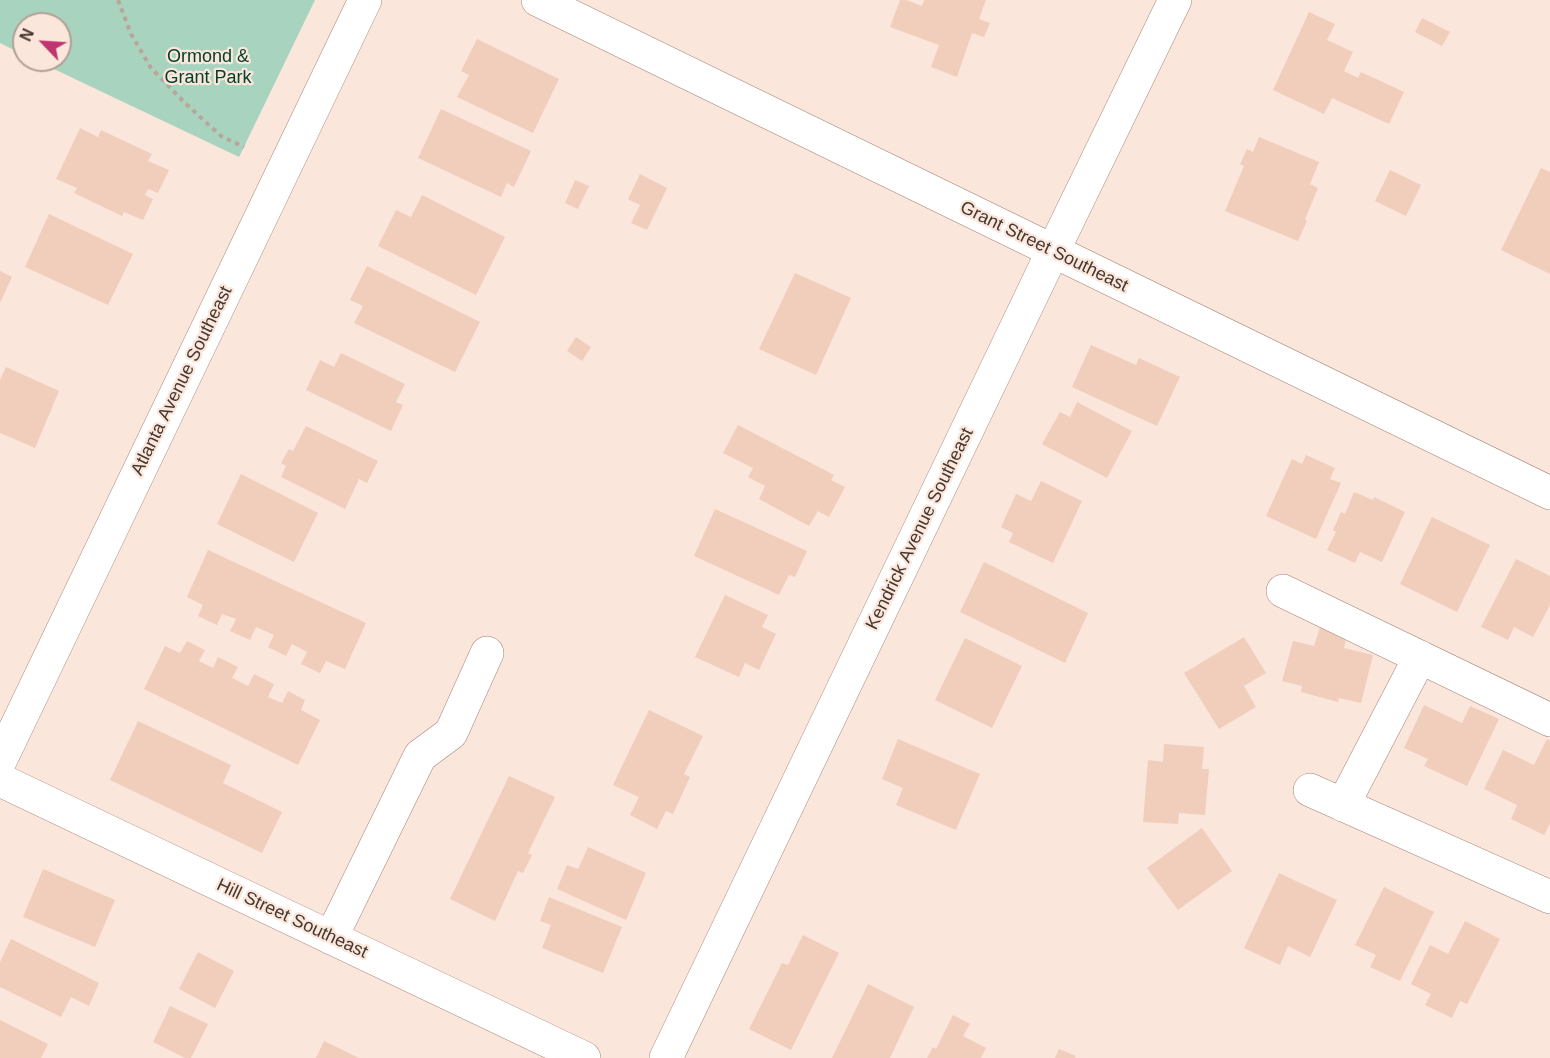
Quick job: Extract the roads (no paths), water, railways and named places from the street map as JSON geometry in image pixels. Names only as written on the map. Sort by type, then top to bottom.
[{"type":"street","name":"Atlanta Avenue Southeast","points":[[0,761],[365,0]]},
{"type":"street","name":"Grant Street Southeast","points":[[538,0],[1550,493]]},
{"type":"street","name":"Kendrick Avenue Southeast","points":[[666,1058],[1175,0]]},
{"type":"street","points":[[1282,591],[1550,720]]},
{"type":"street","points":[[331,938],[420,756],[451,733],[487,653]]},
{"type":"street","points":[[1343,805],[1420,657]]},
{"type":"street","name":"Hill Street Southeast","points":[[0,780],[584,1058]]},
{"type":"street","points":[[1310,790],[1550,897]]},
{"type":"park label","name":"Ormond & Grant Park","points":[[208,67]]}]
